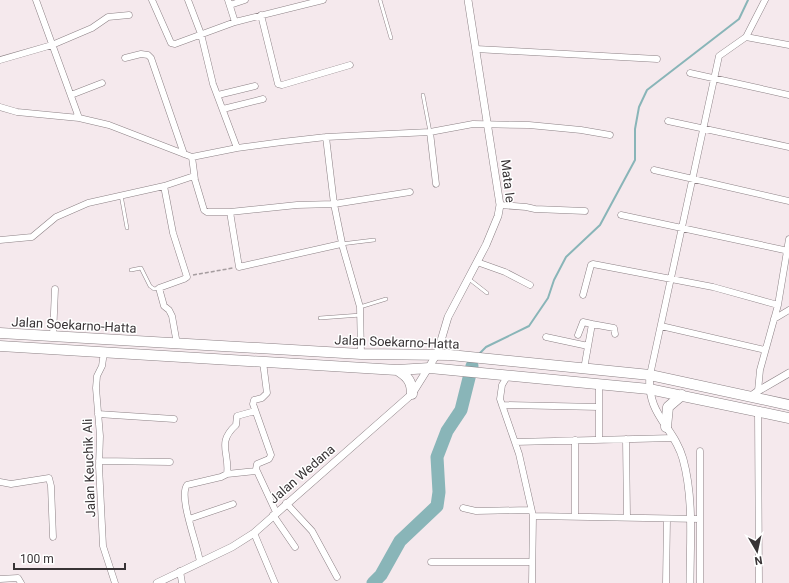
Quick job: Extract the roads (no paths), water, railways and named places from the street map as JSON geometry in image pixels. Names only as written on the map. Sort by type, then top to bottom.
[{"type":"highway","name":"Jalan Soekarno-Hatta","points":[[1,332],[177,344],[361,354],[437,354],[464,356],[650,376],[754,394],[789,405]]},
{"type":"highway","name":"Jalan Soekarno-Hatta","points":[[0,346],[397,370],[430,368],[463,370],[649,389],[789,418]]},
{"type":"highway","points":[[397,370],[407,376],[410,382],[412,394]]},
{"type":"highway","points":[[666,427],[668,407],[682,395]]},
{"type":"street","points":[[36,0],[79,118]]},
{"type":"street","points":[[152,0],[171,43],[175,44],[235,22],[323,0]]},
{"type":"street","points":[[188,0],[201,34],[213,84],[237,148]]},
{"type":"street","points":[[235,22],[229,3],[245,0]]},
{"type":"street","name":"Mata Ie","points":[[437,354],[448,318],[477,262],[498,216],[500,205],[468,0]]},
{"type":"street","points":[[690,583],[690,519],[688,480],[682,457],[673,438],[654,408],[649,389],[650,376],[702,130],[721,53],[746,37],[766,0]]},
{"type":"street","points":[[0,60],[52,45],[92,28],[108,17],[129,15]]},
{"type":"street","points":[[261,15],[278,84],[282,85],[350,65]]},
{"type":"street","points":[[746,37],[789,45]]},
{"type":"street","points":[[476,49],[657,59]]},
{"type":"street","points":[[125,58],[148,54],[151,58],[184,154]]},
{"type":"street","points":[[690,73],[789,95]]},
{"type":"street","points":[[71,95],[102,83]]},
{"type":"street","points":[[218,95],[255,86]]},
{"type":"street","points":[[223,109],[263,99]]},
{"type":"street","points":[[0,107],[17,112],[79,118],[109,126],[192,157],[237,148],[326,137],[430,132],[473,124],[488,123],[581,130],[610,135]]},
{"type":"street","points":[[668,121],[702,130],[789,148]]},
{"type":"street","points":[[430,132],[436,184]]},
{"type":"street","points":[[326,137],[334,204],[342,244],[360,307],[361,354]]},
{"type":"street","points":[[192,157],[194,176],[204,210],[207,212],[230,212],[298,204],[334,204],[410,192]]},
{"type":"street","points":[[654,170],[789,201]]},
{"type":"street","points":[[0,240],[32,237],[56,217],[88,203],[164,186],[194,176]]},
{"type":"street","points":[[164,186],[173,233],[187,276],[184,279],[159,288],[164,306],[169,310],[172,316],[177,344]]},
{"type":"street","points":[[500,205],[534,209],[585,211]]},
{"type":"street","points":[[230,212],[239,267],[342,244]]},
{"type":"street","points":[[621,215],[682,227],[788,252]]},
{"type":"street","points":[[754,394],[778,305],[788,252],[789,238]]},
{"type":"street","points":[[477,262],[505,272],[530,285]]},
{"type":"street","points":[[583,295],[591,265],[593,264],[713,287],[778,305]]},
{"type":"street","points":[[53,336],[55,289]]},
{"type":"street","points":[[774,318],[789,310]]},
{"type":"street","points":[[578,335],[583,322],[614,328],[615,334]]},
{"type":"street","points":[[584,369],[592,324]]},
{"type":"street","points":[[661,326],[765,350]]},
{"type":"street","points":[[546,337],[588,346]]},
{"type":"street","name":"Jalan Keuchik Ali","points":[[104,352],[102,366],[97,376],[96,388],[100,436],[99,461],[103,546],[115,583]]},
{"type":"street","name":"Jalan Wedana","points":[[157,583],[232,547],[254,533],[286,503],[412,394],[430,368],[437,354]]},
{"type":"street","points":[[263,362],[267,393],[262,398],[254,400],[255,411],[271,455],[269,459],[257,464],[256,471],[274,514],[295,547]]},
{"type":"street","points":[[754,394],[789,372]]},
{"type":"street","points":[[508,375],[500,393],[502,405],[519,454],[530,510],[533,516],[532,583]]},
{"type":"street","points":[[599,385],[599,440]]},
{"type":"street","points":[[502,405],[599,407]]},
{"type":"street","points":[[227,474],[223,443],[236,425],[237,416],[255,411]]},
{"type":"street","points":[[758,411],[759,583]]},
{"type":"street","points":[[98,414],[174,419]]},
{"type":"street","points":[[515,442],[673,438]]},
{"type":"street","points":[[626,439],[627,517]]},
{"type":"street","points":[[575,440],[575,516]]},
{"type":"street","points":[[700,451],[700,583]]},
{"type":"street","points":[[99,461],[170,462]]},
{"type":"street","points":[[200,562],[189,519],[184,490],[187,485],[221,477],[227,474],[256,471]]},
{"type":"street","points":[[0,482],[11,484],[48,478],[51,486],[53,537]]},
{"type":"street","points":[[286,503],[312,531],[337,577]]},
{"type":"street","points":[[189,519],[233,504]]},
{"type":"street","points":[[463,508],[476,512],[530,510]]},
{"type":"street","points":[[533,516],[700,519]]},
{"type":"street","points":[[666,583],[667,519]]},
{"type":"street","points":[[254,533],[275,583]]},
{"type":"street","points":[[431,562],[532,562]]},
{"type":"street","points":[[180,571],[182,583]]},
{"type":"street","points":[[0,579],[16,577],[21,583]]},
{"type":"lane","points":[[380,0],[391,38]]},
{"type":"lane","points":[[423,96],[430,132]]},
{"type":"lane","points":[[121,195],[127,228]]},
{"type":"lane","points":[[342,244],[374,240]]},
{"type":"lane","points":[[131,270],[141,268],[150,286],[154,289],[159,288]]},
{"type":"lane","points":[[469,279],[487,294]]},
{"type":"lane","points":[[360,307],[386,299]]},
{"type":"lane","points":[[320,318],[361,315]]},
{"type":"waterway","points":[[479,354],[486,347],[529,326],[548,298],[554,280],[566,257],[600,225],[635,160],[635,129],[639,107],[647,90],[739,19],[748,0]]},
{"type":"waterway","points":[[472,366],[474,361]]},
{"type":"waterway","points":[[373,583],[381,575],[400,541],[437,506],[439,492],[437,457],[447,431],[461,410],[472,366]]}]
